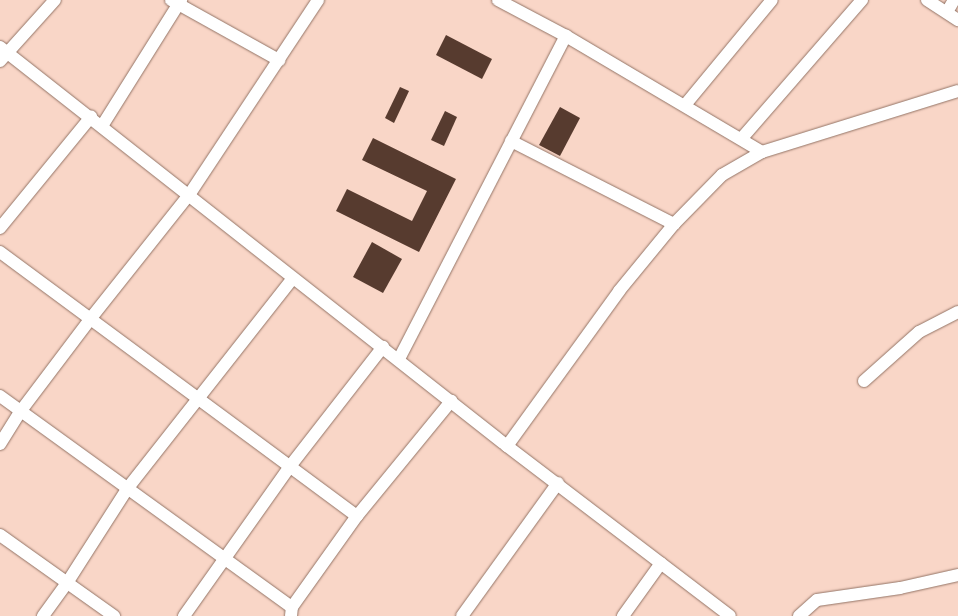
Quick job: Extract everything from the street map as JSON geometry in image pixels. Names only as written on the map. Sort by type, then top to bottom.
[{"type":"street","points":[[55,0],[2,53],[91,117],[293,278],[383,346],[507,446],[558,483],[730,616]]},
{"type":"street","points":[[0,444],[20,412],[91,318],[189,195],[318,0]]},
{"type":"street","points":[[498,0],[566,36],[742,138],[762,152]]},
{"type":"street","points":[[685,105],[772,0]]},
{"type":"street","points":[[742,138],[862,0]]},
{"type":"street","points":[[927,0],[958,20]]},
{"type":"street","points":[[947,12],[954,0]]},
{"type":"street","points":[[102,126],[177,1],[279,60]]},
{"type":"street","points":[[398,359],[566,36]]},
{"type":"street","points":[[507,446],[618,291],[674,224],[710,184],[762,152],[958,91]]},
{"type":"street","points":[[0,228],[91,117]]},
{"type":"street","points":[[511,142],[674,224]]},
{"type":"street","points":[[0,252],[198,396],[357,516]]},
{"type":"street","points":[[43,616],[67,583],[127,489],[198,396],[293,278]]},
{"type":"street","points":[[864,381],[919,332],[958,312]]},
{"type":"street","points":[[184,616],[291,465],[383,346]]},
{"type":"street","points":[[0,396],[20,412],[224,558],[292,612],[357,516],[451,401]]},
{"type":"street","points":[[462,616],[558,483]]},
{"type":"street","points":[[0,536],[114,616]]},
{"type":"street","points":[[623,616],[661,563]]},
{"type":"street","points":[[799,616],[817,600],[900,588],[958,575]]},
{"type":"building","points":[[446,35],[492,59],[482,79],[436,55]]},
{"type":"building","points":[[400,87],[409,91],[394,123],[385,118]]},
{"type":"building","points":[[560,107],[580,118],[560,156],[539,145]]},
{"type":"building","points":[[445,111],[457,117],[444,146],[431,140]]},
{"type":"building","points":[[373,138],[456,179],[419,252],[336,211],[347,189],[412,221],[427,191],[362,160]]},
{"type":"building","points":[[372,242],[402,259],[383,293],[353,277]]}]
